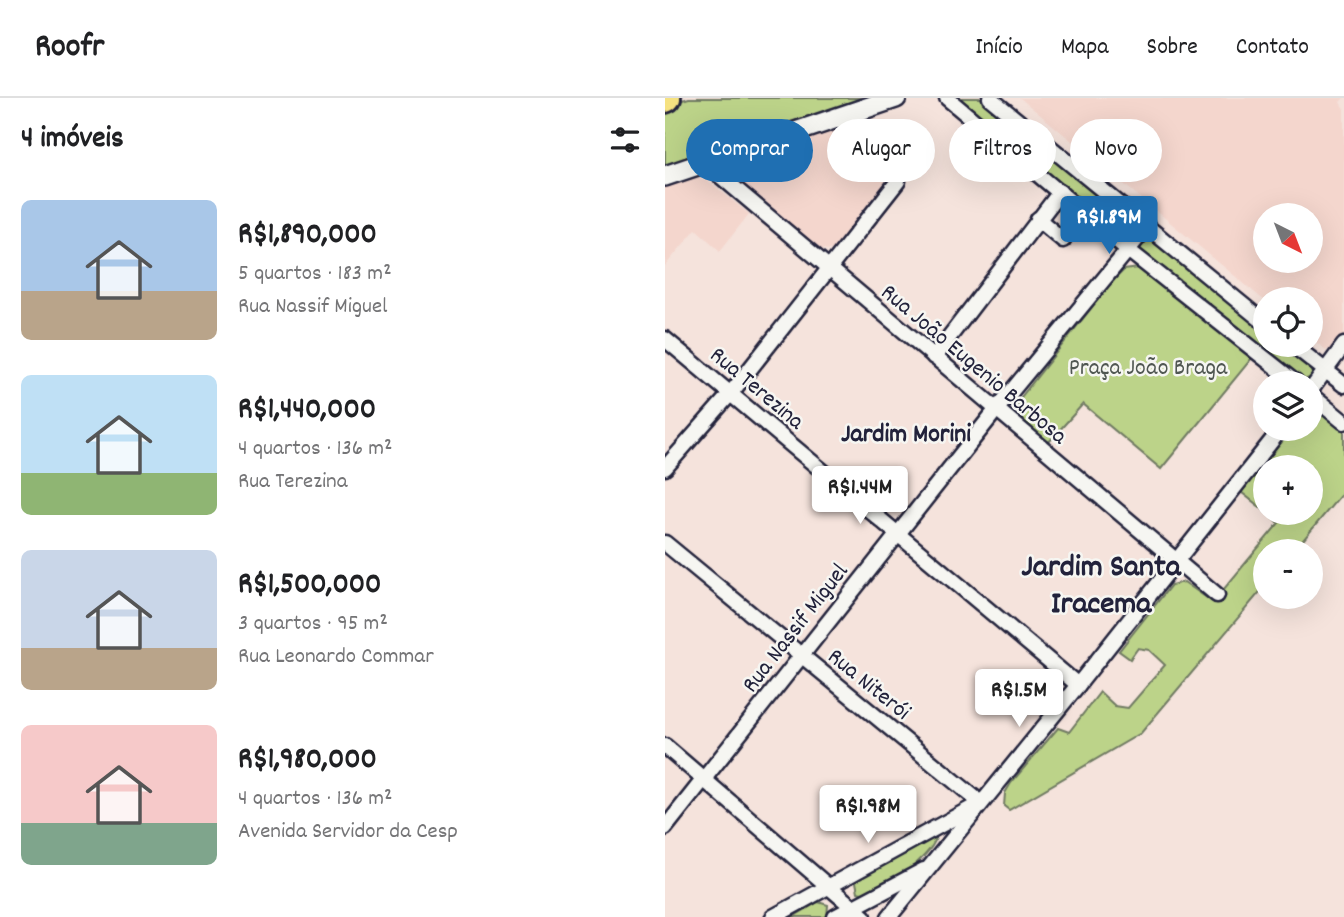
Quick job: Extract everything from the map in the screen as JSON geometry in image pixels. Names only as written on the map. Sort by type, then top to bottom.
[{"type":"main road","points":[[813,126],[896,98]]},
{"type":"main road","points":[[665,176],[686,169]]},
{"type":"street","points":[[947,98],[1128,250],[1281,371]]},
{"type":"street","points":[[990,98],[1253,313]]},
{"type":"street","name":"Rua João Eugenio Barbosa","points":[[727,182],[1217,595]]},
{"type":"street","points":[[665,468],[731,393],[897,182]]},
{"type":"street","points":[[934,357],[1060,192]]},
{"type":"street","points":[[1038,219],[1063,240]]},
{"type":"street","name":"Rua Nassif Miguel","points":[[665,828],[896,534],[1146,228]]},
{"type":"street","name":"Rua Terezina","points":[[665,339],[1078,685]]},
{"type":"street","points":[[1324,370],[1344,345]]},
{"type":"street","points":[[1308,357],[1344,385]]},
{"type":"street","points":[[1323,404],[1344,422]]},
{"type":"street","points":[[889,917],[1078,685],[1271,441]]},
{"type":"street","name":"Rua Niterói","points":[[665,543],[981,803]]},
{"type":"street","points":[[665,746],[864,917]]},
{"type":"street","points":[[773,917],[981,803]]},
{"type":"street","points":[[835,917],[928,868]]},
{"type":"shaded area","points":[[1020,98],[1344,98],[1340,102],[1344,109],[1344,336],[1336,347],[1326,350],[1323,348],[1323,287],[1253,287],[1253,291],[1121,182],[1162,182],[1162,119],[1070,119],[1070,139],[1056,128],[1056,119],[1045,119]]},
{"type":"shaded area","points":[[827,132],[827,182],[886,182],[832,250],[821,249],[739,182],[813,182],[813,136]]},
{"type":"shaded area","points":[[686,177],[686,182],[710,182],[749,214],[720,251],[696,229],[665,266],[665,183]]},
{"type":"green space","points":[[689,98],[870,98],[808,119],[686,119],[686,160],[665,167],[665,105]]},
{"type":"green space","points":[[955,98],[983,98],[1008,119],[980,119]]},
{"type":"green space","points":[[1056,159],[1070,170],[1070,182],[1084,182],[1136,225],[1138,232],[1131,239],[1123,239],[1055,182]]},
{"type":"green space","points":[[1144,240],[1153,240],[1253,321],[1253,342],[1143,257],[1140,247]]},
{"type":"green space","name":"Praça João Braga","points":[[1139,268],[1252,358],[1161,469],[1083,404],[1048,443],[1022,420],[1017,408],[1018,401],[1112,282],[1124,270]]},
{"type":"green space","points":[[1273,357],[1298,357],[1312,371],[1291,371]]},
{"type":"green space","points":[[1323,412],[1344,430],[1344,491],[1323,516],[1323,455],[1270,455],[1281,441],[1323,441]]},
{"type":"green space","points":[[1253,477],[1253,502],[1241,492]]},
{"type":"green space","points":[[1277,525],[1316,525],[1304,539],[1266,539]]},
{"type":"green space","points":[[1253,554],[1253,600],[1141,733],[1009,810],[1004,806],[1005,793],[1011,783],[1058,728],[1069,732],[1100,692],[1115,706],[1128,708],[1165,665],[1149,650],[1138,648],[1130,659],[1119,651],[1171,585],[1184,582],[1214,603],[1219,603],[1224,597],[1223,590]]},
{"type":"green space","points":[[930,836],[936,838],[932,846],[902,876],[877,890],[858,892],[856,882],[859,876]]},
{"type":"green space","points":[[818,902],[828,905],[827,917],[793,917]]},
{"type":"district","name":"Jardim Morini","points":[[906,432]]},
{"type":"district","name":"Jardim Santa Iracema","points":[[1101,582]]}]
